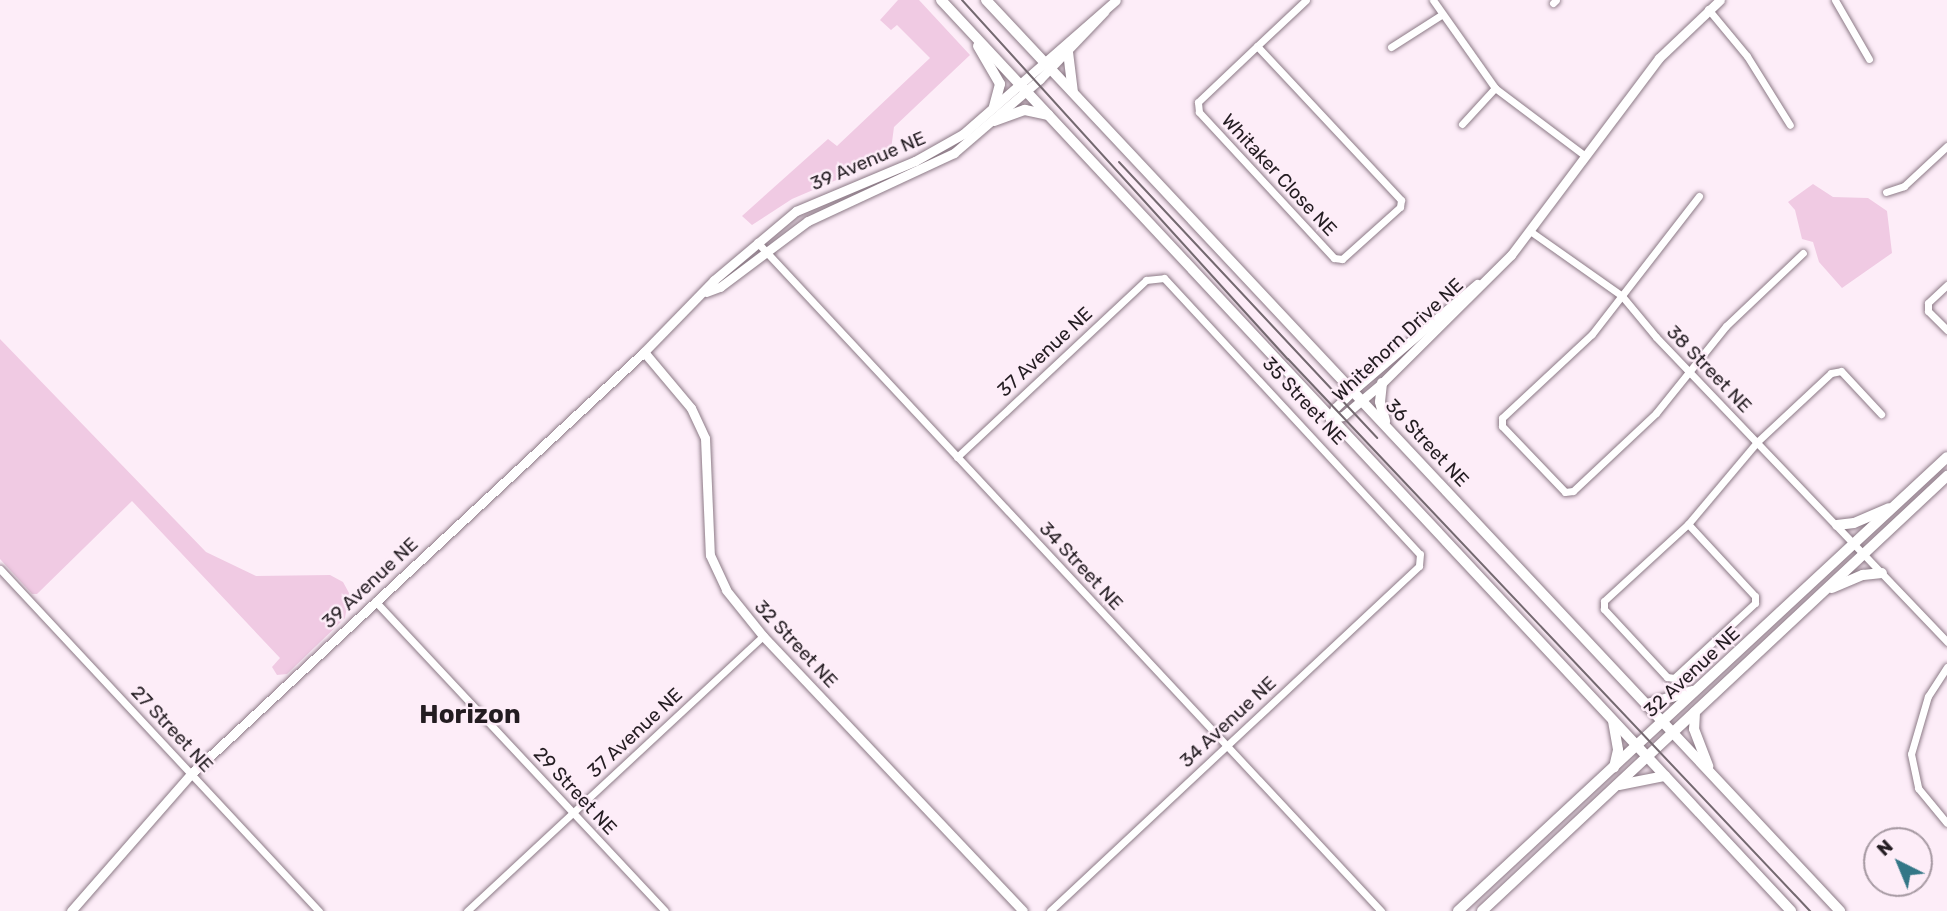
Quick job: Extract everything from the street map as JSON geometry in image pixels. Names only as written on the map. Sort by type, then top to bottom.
[{"type":"main road","points":[[941,0],[1791,911]]},
{"type":"main road","name":"36 Street NE","points":[[986,0],[1840,911]]},
{"type":"main road","points":[[974,36],[1000,84],[994,107]]},
{"type":"main road","points":[[1068,52],[1066,68],[1074,95]]},
{"type":"main road","points":[[995,121],[1025,110],[1049,115]]},
{"type":"main road","points":[[1382,383],[1380,402],[1386,425]]},
{"type":"main road","name":"32 Avenue NE","points":[[1458,911],[1947,457]]},
{"type":"main road","name":"32 Avenue NE","points":[[1482,911],[1947,475]]},
{"type":"main road","points":[[1837,525],[1854,523],[1896,505]]},
{"type":"main road","points":[[1822,592],[1863,575],[1882,573]]},
{"type":"main road","points":[[1647,704],[1663,703],[1700,688]]},
{"type":"main road","points":[[1695,712],[1694,729],[1711,773]]},
{"type":"main road","points":[[1613,720],[1618,750],[1614,768]]},
{"type":"main road","points":[[1615,786],[1665,776]]},
{"type":"street","points":[[1047,65],[1115,0]]},
{"type":"street","name":"Whitaker Close NE","points":[[1257,46],[1401,200],[1400,207],[1342,259],[1334,258],[1199,112],[1198,102],[1257,46],[1306,0]]},
{"type":"street","points":[[1433,0],[1495,88],[1584,155]]},
{"type":"street","name":"Whitehorn Drive NE","points":[[1330,419],[1343,416],[1382,383],[1492,272],[1530,231],[1584,155],[1667,50],[1720,0]]},
{"type":"street","points":[[1835,0],[1869,59]]},
{"type":"street","points":[[1047,65],[1068,52],[1108,7]]},
{"type":"street","points":[[1708,9],[1747,56],[1790,125]]},
{"type":"street","points":[[1391,47],[1441,15]]},
{"type":"street","name":"39 Avenue NE","points":[[71,911],[192,773],[644,352],[757,242],[816,201],[945,146],[1047,65]]},
{"type":"street","name":"39 Avenue NE","points":[[706,292],[719,287],[808,221],[954,153],[995,121],[1022,87]]},
{"type":"street","points":[[1462,124],[1495,88]]},
{"type":"street","points":[[1886,192],[1904,186],[1947,146]]},
{"type":"street","points":[[1699,196],[1592,334],[1502,418],[1502,426],[1565,492],[1573,491],[1656,414],[1726,326],[1802,253]]},
{"type":"street","name":"38 Street NE","points":[[1530,231],[1622,296],[1947,642]]},
{"type":"street","name":"34 Street NE","points":[[757,242],[1381,911]]},
{"type":"street","name":"Whitehorn Drive NE","points":[[1330,419],[1353,390],[1492,272]]},
{"type":"street","name":"37 Avenue NE","points":[[957,457],[1146,279],[1158,277]]},
{"type":"street","name":"35 Street NE","points":[[1158,277],[1172,282],[1420,554]]},
{"type":"street","points":[[1947,285],[1928,303],[1928,311],[1947,330]]},
{"type":"street","name":"32 Street NE","points":[[644,352],[699,423],[709,463],[710,555],[726,590],[763,636],[1023,911]]},
{"type":"street","points":[[1688,524],[1755,596],[1755,603],[1674,678],[1667,677],[1604,609],[1604,601],[1688,524],[1757,442],[1831,373],[1841,371],[1881,414]]},
{"type":"street","name":"34 Avenue NE","points":[[1050,911],[1419,566],[1420,554]]},
{"type":"street","name":"27 Street NE","points":[[0,569],[319,911]]},
{"type":"street","name":"29 Street NE","points":[[375,601],[665,911]]},
{"type":"street","name":"37 Avenue NE","points":[[467,911],[763,636]]},
{"type":"street","points":[[1947,667],[1928,696],[1911,754],[1918,788],[1947,823]]},
{"type":"shaded area","points":[[898,0],[919,0],[970,55],[894,127],[890,157],[792,199],[752,225],[742,216],[828,139],[837,146],[930,58],[897,25],[891,30],[880,20]]},
{"type":"shaded area","points":[[1813,184],[1833,197],[1868,198],[1887,211],[1892,253],[1842,288],[1819,262],[1813,242],[1802,239],[1795,210],[1788,202]]},
{"type":"shaded area","points":[[0,339],[206,552],[256,576],[330,575],[343,582],[349,593],[345,618],[287,674],[277,675],[272,667],[280,658],[132,501],[37,594],[32,594],[0,559]]},
{"type":"tram line","points":[[962,0],[1288,359],[1810,911]]},
{"type":"tram line","points":[[1119,162],[1377,438]]},
{"type":"district","name":"Horizon","points":[[470,715]]}]
